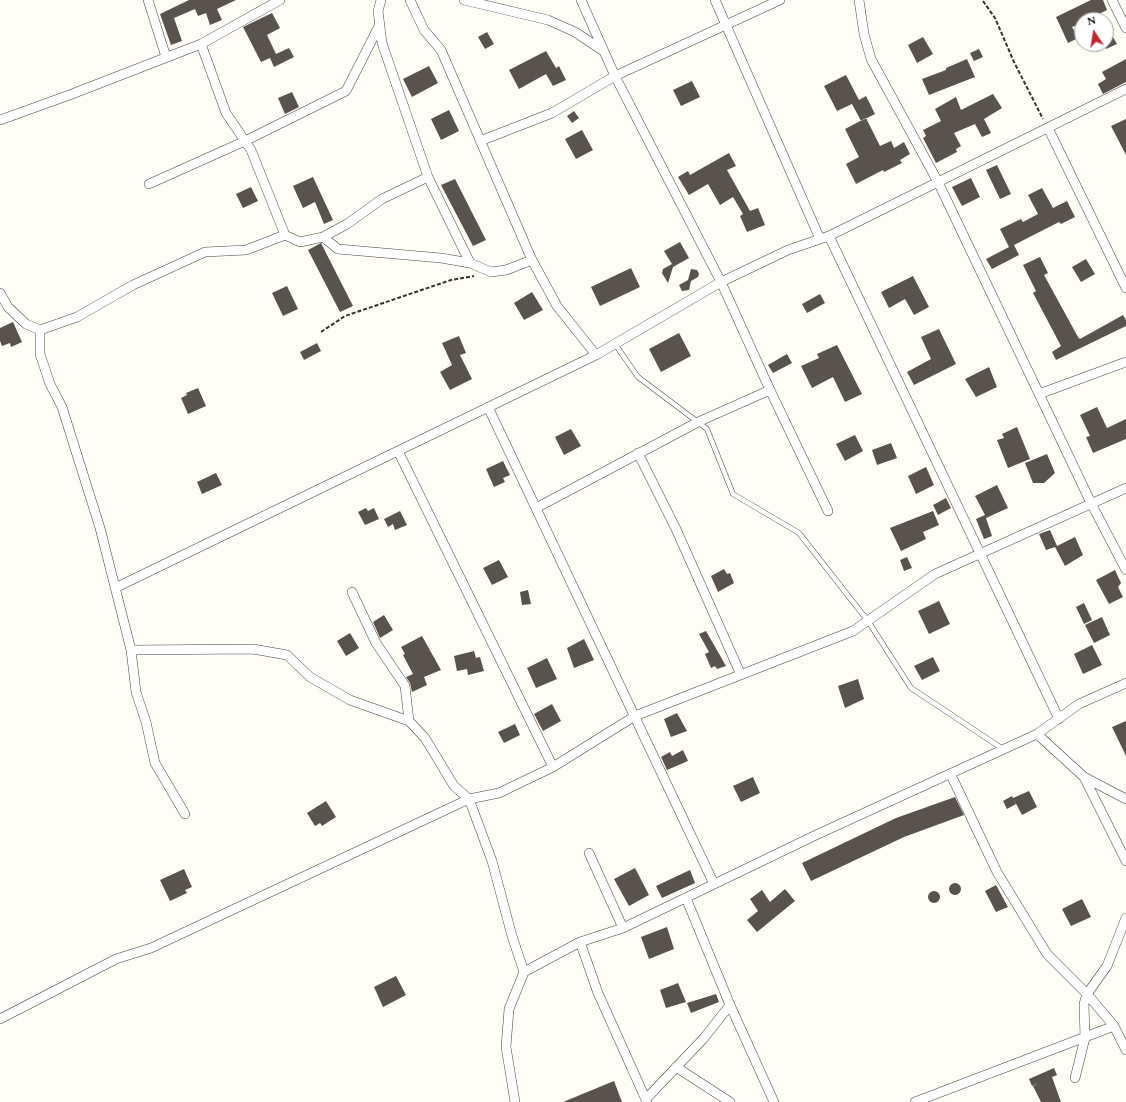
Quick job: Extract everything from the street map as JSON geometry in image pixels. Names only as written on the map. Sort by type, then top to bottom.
[{"type":"street","points":[[148,0],[166,57]]},
{"type":"street","points":[[381,0],[378,11],[382,43],[428,178],[470,263]]},
{"type":"street","points":[[410,0],[424,30],[441,50],[532,260],[557,306],[596,355]]},
{"type":"street","points":[[464,0],[548,20],[575,32],[602,50]]},
{"type":"street","points":[[581,0],[602,50],[721,282],[770,390],[828,511]]},
{"type":"street","points":[[714,0],[825,238],[1059,719]]},
{"type":"street","points":[[480,140],[552,113],[615,76],[780,0]]},
{"type":"street","points":[[859,0],[864,34],[871,59],[938,182],[1092,505],[1126,570]]},
{"type":"street","points":[[1112,0],[1126,28]]},
{"type":"street","points":[[0,120],[202,44],[275,1]]},
{"type":"street","points":[[149,184],[245,141],[346,91],[380,24]]},
{"type":"street","points":[[202,44],[226,113],[251,150],[284,235],[300,242],[322,237],[347,224],[382,199],[428,178]]},
{"type":"street","points":[[115,588],[596,355],[721,282],[788,250],[825,238],[1126,89]]},
{"type":"street","points":[[1048,128],[1126,288]]},
{"type":"street","points":[[0,293],[8,307],[26,324],[40,330],[77,317],[133,285],[205,252],[246,250],[284,235]]},
{"type":"street","points":[[322,237],[338,249],[441,258],[470,263],[491,272],[506,270],[532,260]]},
{"type":"street","points":[[40,330],[40,354],[50,384],[62,407],[100,528],[131,650],[136,692],[146,722],[155,763],[185,814]]},
{"type":"street","points":[[1039,394],[1126,362]]},
{"type":"street","points":[[536,508],[698,422],[770,390]]},
{"type":"street","points":[[488,407],[714,884]]},
{"type":"street","points":[[398,451],[553,766]]},
{"type":"street","points":[[638,453],[676,529],[741,674]]},
{"type":"street","points":[[0,1019],[116,959],[151,948],[469,799],[499,793],[553,766],[635,716],[854,630],[935,574],[1092,505],[1126,488]]},
{"type":"street","points":[[352,592],[376,643],[405,686],[409,721]]},
{"type":"street","points":[[131,650],[253,650],[287,655],[310,677],[350,700],[409,721],[425,738],[454,786],[469,799],[492,861],[512,936],[524,972]]},
{"type":"street","points":[[515,1102],[506,1047],[509,1009],[524,972],[580,942],[622,928],[816,835],[1004,750],[1037,734],[1079,704],[1126,683]]},
{"type":"street","points":[[1037,734],[1084,777],[1126,799]]},
{"type":"street","points":[[951,775],[997,872],[1048,954],[1087,994],[1114,1026],[1126,1050]]},
{"type":"street","points":[[1084,777],[1126,862]]},
{"type":"street","points":[[589,853],[622,928]]},
{"type":"street","points":[[686,898],[730,1005],[774,1102]]},
{"type":"street","points":[[1075,1078],[1085,1038],[1084,1004],[1087,994],[1107,966],[1126,918]]},
{"type":"street","points":[[580,942],[598,993],[647,1101],[676,1067],[704,1038],[730,1005]]},
{"type":"street","points":[[915,1102],[1114,1026]]},
{"type":"street","points":[[676,1067],[730,1102]]},
{"type":"lane","points":[[615,344],[638,377],[707,429],[733,494],[799,533],[868,621],[911,688],[1004,750]]},
{"type":"path","points":[[983,1],[995,18],[1014,62],[1048,128]]},
{"type":"path","points":[[321,332],[345,316],[451,280],[491,272]]},
{"type":"building","points":[[189,0],[236,0],[217,9],[222,20],[210,25],[206,13],[198,16],[195,9],[174,18],[182,41],[171,45],[160,14]]},
{"type":"building","points":[[1091,0],[1103,0],[1107,10],[1103,12],[1074,12],[1074,26],[1072,27],[1074,31],[1074,40],[1068,43],[1056,17]]},
{"type":"building","points":[[272,13],[280,28],[267,35],[276,54],[289,48],[294,57],[274,67],[270,58],[261,62],[243,27]]},
{"type":"building","points":[[487,32],[494,44],[485,49],[478,37]]},
{"type":"building","points":[[923,37],[933,54],[917,63],[908,45]]},
{"type":"building","points":[[979,49],[983,57],[974,61],[970,53]]},
{"type":"building","points":[[546,51],[556,68],[559,66],[566,80],[553,86],[546,74],[519,89],[509,70]]},
{"type":"building","points":[[967,59],[975,77],[929,95],[922,79],[946,70],[946,68]]},
{"type":"building","points":[[1126,59],[1126,82],[1103,94],[1098,84],[1106,79],[1102,72]]},
{"type":"building","points":[[429,66],[438,83],[412,97],[403,79]]},
{"type":"building","points":[[846,75],[859,100],[866,96],[875,114],[861,121],[852,104],[837,111],[824,86]]},
{"type":"building","points":[[692,81],[700,97],[681,106],[673,90]]},
{"type":"building","points":[[292,92],[299,107],[285,114],[278,98]]},
{"type":"building","points":[[993,94],[1002,108],[984,119],[991,133],[982,137],[975,124],[954,133],[961,146],[956,149],[957,152],[936,163],[923,138],[926,136],[923,130],[941,121],[935,109],[956,97],[961,110]]},
{"type":"building","points":[[449,110],[459,131],[441,140],[431,119]]},
{"type":"building","points":[[574,111],[579,118],[572,123],[567,116]]},
{"type":"building","points":[[866,118],[880,146],[891,141],[894,148],[904,142],[910,154],[900,160],[902,163],[884,172],[883,170],[856,184],[846,164],[859,157],[845,129]]},
{"type":"building","points":[[1126,119],[1126,155],[1111,126]]},
{"type":"building","points":[[582,130],[593,150],[576,159],[565,139]]},
{"type":"building","points":[[729,153],[736,166],[727,170],[750,211],[758,208],[765,225],[747,232],[740,216],[743,214],[733,197],[720,205],[708,184],[689,195],[678,177],[688,171],[690,175]]},
{"type":"building","points":[[997,165],[1011,194],[1000,199],[986,170]]},
{"type":"building","points":[[313,177],[333,220],[324,224],[315,202],[303,208],[293,186]]},
{"type":"building","points":[[971,178],[980,197],[962,206],[952,187]]},
{"type":"building","points":[[455,179],[486,240],[473,246],[441,185]]},
{"type":"building","points":[[251,187],[258,201],[243,208],[236,194]]},
{"type":"building","points":[[1042,188],[1053,208],[1067,201],[1075,217],[1061,224],[1059,222],[1014,245],[1019,255],[992,269],[986,259],[1009,247],[1000,229],[1021,219],[1023,222],[1038,214],[1028,195]]},
{"type":"building","points":[[680,242],[689,258],[673,267],[668,283],[662,273],[663,269],[672,264],[664,251]]},
{"type":"building","points":[[321,243],[353,306],[340,312],[308,250]]},
{"type":"building","points":[[1040,257],[1048,273],[1044,275],[1080,339],[1123,315],[1126,320],[1126,326],[1056,360],[1052,352],[1061,346],[1033,293],[1036,291],[1023,265]]},
{"type":"building","points":[[1086,259],[1095,274],[1081,282],[1072,267]]},
{"type":"building","points":[[631,268],[640,287],[600,306],[591,287]]},
{"type":"building","points":[[691,269],[697,270],[699,274],[698,277],[691,281],[689,290],[682,291],[679,285],[688,280]]},
{"type":"building","points":[[913,276],[929,307],[914,315],[905,299],[889,308],[881,292]]},
{"type":"building","points":[[287,286],[298,309],[283,316],[272,293]]},
{"type":"building","points":[[532,292],[543,310],[524,320],[514,303]]},
{"type":"building","points":[[820,294],[825,303],[807,313],[802,304]]},
{"type":"building","points":[[13,322],[22,342],[11,347],[10,343],[2,346],[0,341],[0,328]]},
{"type":"building","points":[[939,329],[956,364],[914,385],[907,372],[931,359],[921,337]]},
{"type":"building","points":[[679,333],[691,356],[661,372],[649,349]]},
{"type":"building","points":[[459,336],[466,353],[460,355],[472,379],[450,390],[440,372],[452,365],[442,343]]},
{"type":"building","points":[[317,343],[321,351],[304,360],[300,352]]},
{"type":"building","points":[[837,345],[862,394],[845,402],[833,377],[812,388],[801,366],[819,358],[817,354]]},
{"type":"building","points":[[787,354],[792,363],[773,373],[768,365]]},
{"type":"building","points":[[989,367],[997,387],[976,397],[965,379]]},
{"type":"building","points":[[198,388],[206,406],[188,414],[181,398],[187,395],[186,393]]},
{"type":"building","points":[[1097,407],[1107,428],[1126,419],[1126,439],[1093,453],[1086,437],[1090,436],[1080,415]]},
{"type":"building","points":[[1017,427],[1030,459],[1008,468],[997,440],[1004,438],[1002,434]]},
{"type":"building","points":[[571,429],[581,446],[564,455],[555,437]]},
{"type":"building","points":[[855,435],[863,451],[845,461],[836,444]]},
{"type":"building","points":[[891,443],[897,458],[877,465],[872,450]]},
{"type":"building","points":[[1047,454],[1055,473],[1044,483],[1033,483],[1025,463]]},
{"type":"building","points":[[503,461],[510,475],[503,478],[505,482],[494,487],[486,469]]},
{"type":"building","points":[[926,467],[934,485],[916,494],[908,476]]},
{"type":"building","points":[[216,473],[222,485],[202,494],[197,482]]},
{"type":"building","points":[[997,485],[1008,508],[986,518],[992,536],[984,539],[976,519],[985,515],[975,496]]},
{"type":"building","points":[[946,498],[951,508],[938,515],[933,505]]},
{"type":"building","points":[[366,508],[368,511],[374,508],[379,519],[365,525],[358,512]]},
{"type":"building","points":[[400,511],[407,525],[395,530],[393,524],[388,527],[384,519]]},
{"type":"building","points":[[933,511],[939,525],[923,532],[926,539],[901,551],[890,528]]},
{"type":"building","points":[[1050,530],[1057,546],[1075,537],[1083,555],[1065,566],[1055,547],[1046,550],[1039,534]]},
{"type":"building","points":[[907,557],[912,568],[904,571],[900,560]]},
{"type":"building","points":[[499,560],[508,577],[492,585],[483,568]]},
{"type":"building","points":[[724,569],[727,574],[730,573],[734,583],[718,592],[711,576]]},
{"type":"building","points":[[1115,570],[1121,583],[1118,587],[1123,597],[1109,604],[1096,580]]},
{"type":"building","points":[[528,590],[531,604],[522,605],[520,592]]},
{"type":"building","points":[[939,601],[950,624],[929,634],[918,611]]},
{"type":"building","points":[[1084,603],[1092,620],[1084,624],[1076,607]]},
{"type":"building","points":[[384,615],[393,630],[380,638],[373,622]]},
{"type":"building","points":[[1102,617],[1110,635],[1094,643],[1085,625]]},
{"type":"building","points":[[706,631],[726,666],[717,669],[715,666],[711,668],[705,654],[709,652],[699,634]]},
{"type":"building","points":[[350,633],[359,648],[346,656],[337,641]]},
{"type":"building","points":[[422,636],[441,670],[424,677],[427,685],[412,692],[410,683],[406,677],[413,674],[403,655],[405,654],[401,647]]},
{"type":"building","points":[[584,639],[594,660],[574,668],[567,648]]},
{"type":"building","points":[[1092,645],[1102,665],[1083,674],[1074,654]]},
{"type":"building","points":[[474,651],[476,658],[480,657],[484,671],[468,675],[467,669],[457,671],[454,656]]},
{"type":"building","points":[[933,657],[940,671],[922,680],[914,666]]},
{"type":"building","points":[[547,658],[557,679],[536,688],[527,668]]},
{"type":"building","points":[[858,679],[864,699],[845,708],[838,686]]},
{"type":"building","points":[[552,704],[561,721],[543,731],[534,714]]},
{"type":"building","points":[[677,713],[687,731],[671,737],[664,719]]},
{"type":"building","points":[[1126,721],[1126,756],[1112,727]]},
{"type":"building","points":[[515,724],[520,735],[504,743],[498,732]]},
{"type":"building","points":[[683,750],[688,761],[667,770],[661,757],[670,752],[672,756]]},
{"type":"building","points":[[753,777],[760,793],[741,802],[733,786]]},
{"type":"building","points":[[1029,791],[1037,807],[1022,815],[1013,798]]},
{"type":"building","points":[[1012,796],[1016,804],[1007,809],[1003,801]]},
{"type":"building","points":[[955,797],[964,815],[904,837],[811,881],[802,863],[896,818]]},
{"type":"building","points":[[326,801],[336,817],[322,826],[320,823],[315,826],[307,813]]},
{"type":"building","points":[[635,868],[649,895],[629,906],[614,879]]},
{"type":"building","points":[[184,869],[192,887],[185,890],[187,893],[170,901],[160,880]]},
{"type":"building","points":[[690,870],[695,883],[662,898],[656,886]]},
{"type":"building","points":[[957,883],[960,884],[960,894],[953,895],[950,894],[949,887],[950,884]]},
{"type":"building","points":[[996,885],[1008,907],[996,912],[985,891]]},
{"type":"building","points":[[785,889],[795,901],[757,932],[747,920],[758,911],[750,899],[762,890],[770,902]]},
{"type":"building","points":[[936,891],[939,892],[939,902],[932,903],[929,902],[928,895],[929,892]]},
{"type":"building","points":[[1082,899],[1091,917],[1071,926],[1062,909]]},
{"type":"building","points":[[667,927],[674,949],[649,959],[641,937]]},
{"type":"building","points":[[396,976],[406,995],[383,1007],[374,987]]},
{"type":"building","points":[[678,983],[686,1002],[666,1008],[660,990]]},
{"type":"building","points":[[716,994],[719,1002],[691,1013],[687,1003]]},
{"type":"building","points":[[1054,1068],[1057,1075],[1052,1077],[1061,1102],[1041,1102],[1033,1086],[1039,1083],[1032,1086],[1029,1079]]},
{"type":"building","points":[[614,1081],[622,1102],[563,1102]]}]
